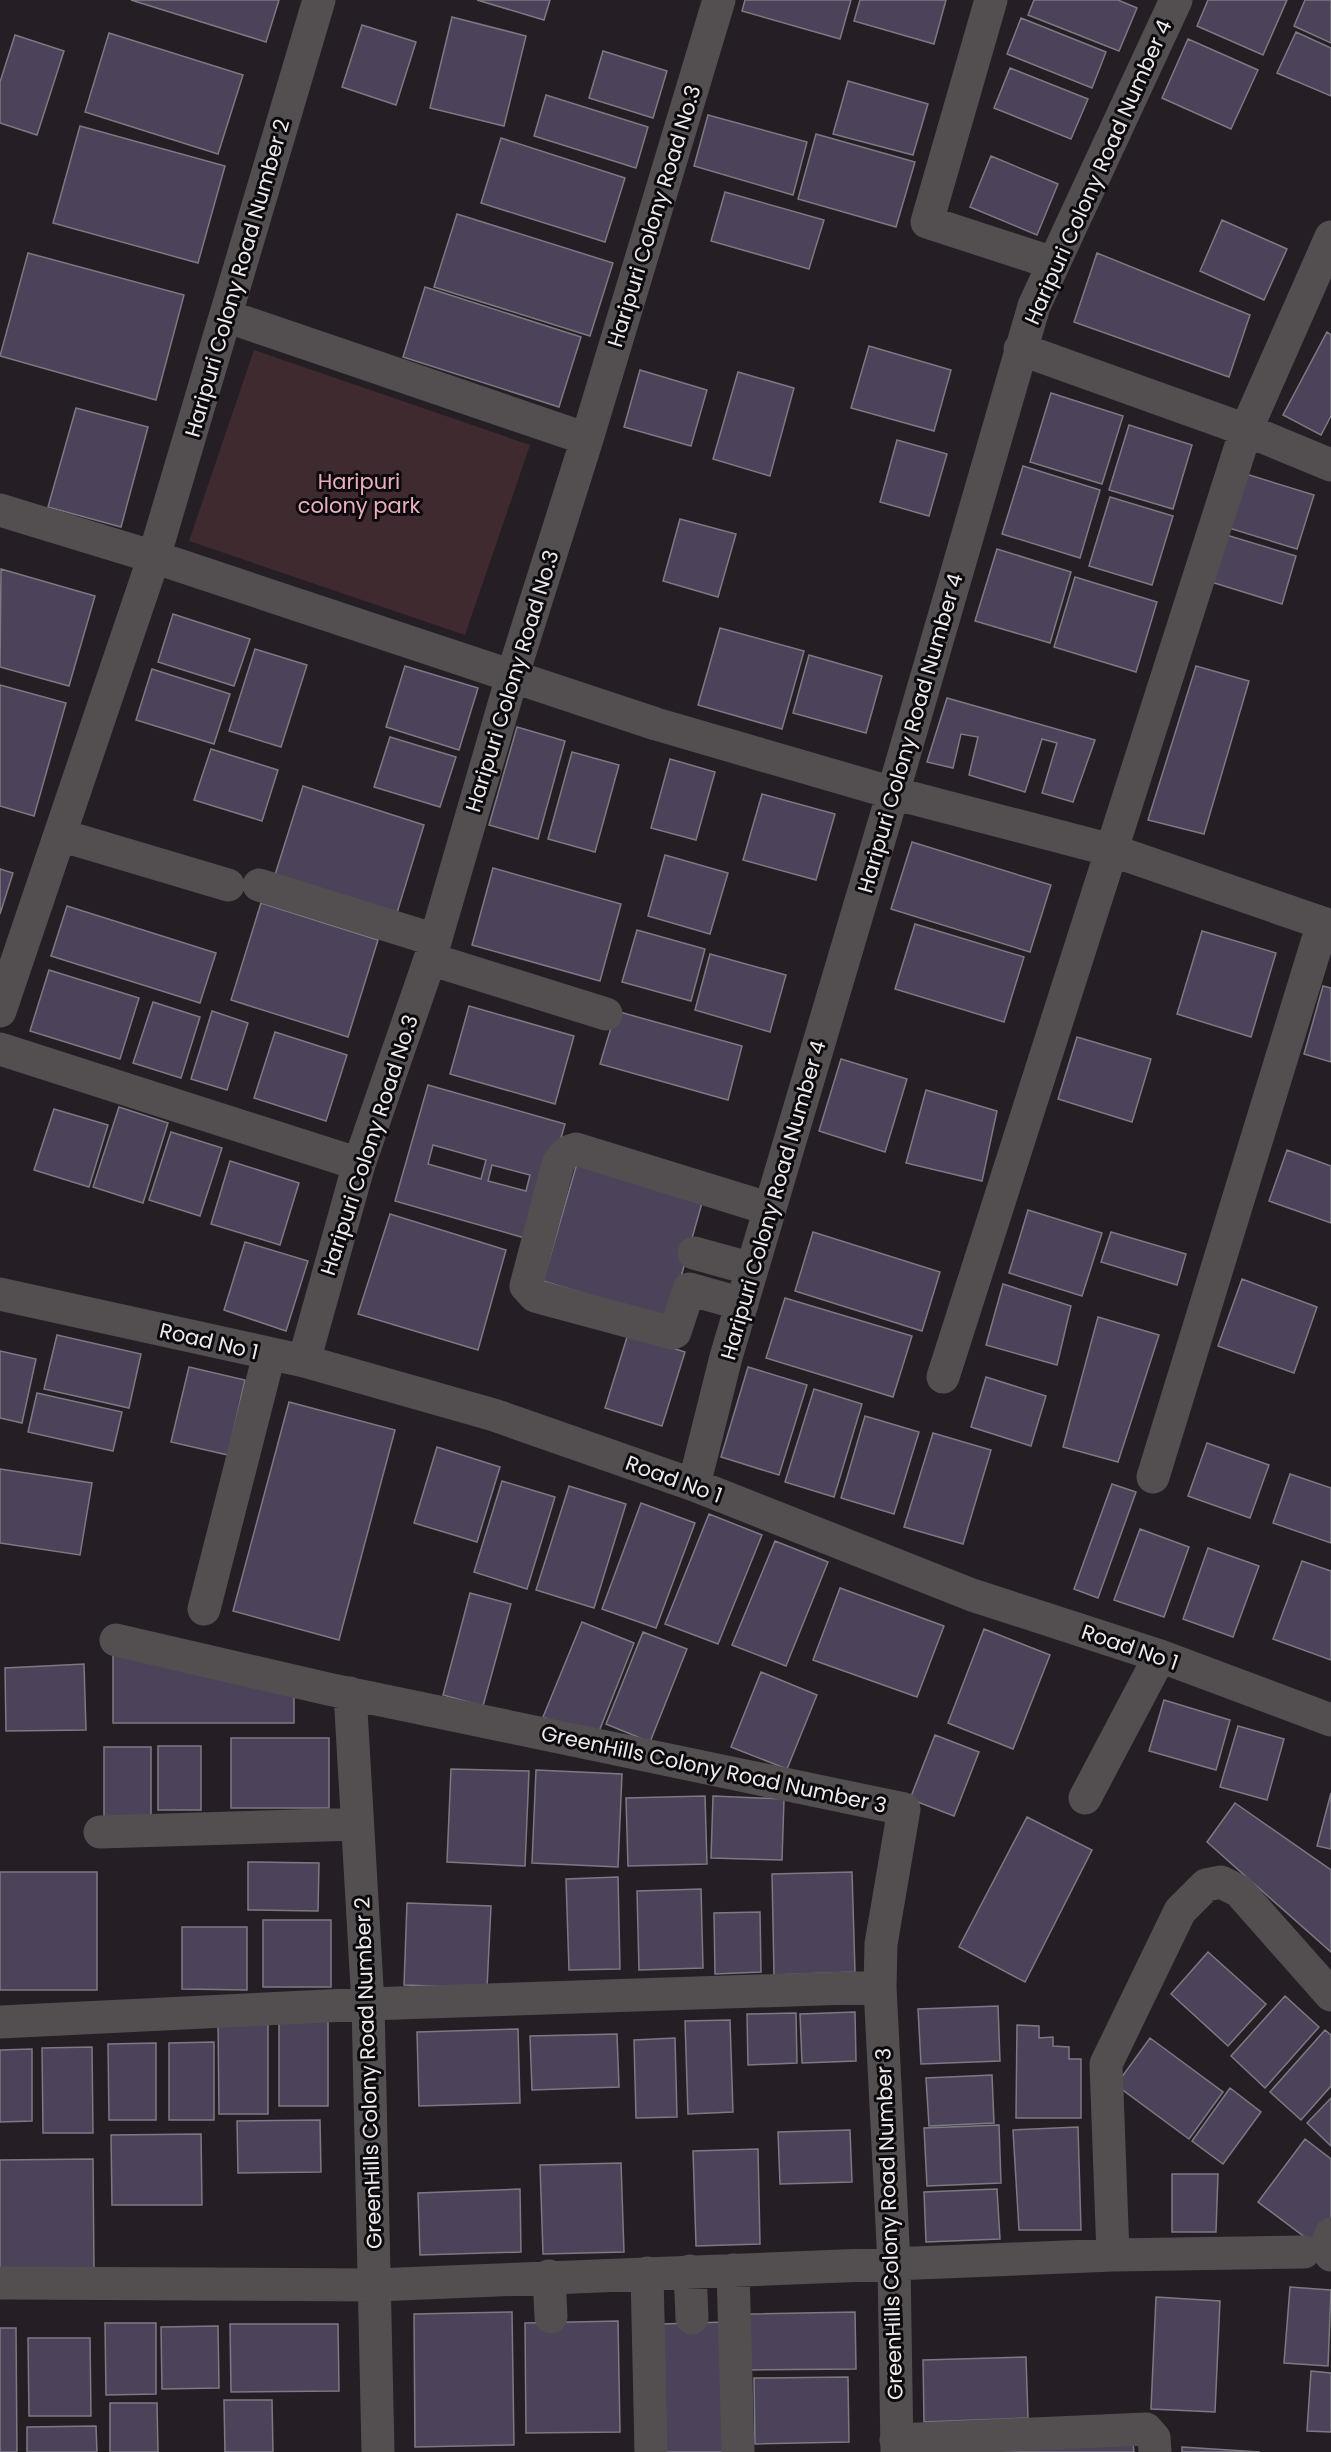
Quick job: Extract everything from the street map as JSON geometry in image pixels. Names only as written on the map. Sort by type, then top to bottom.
[{"type":"street","name":"Haripuri Colony Road Number 2","points":[[0,1011],[154,557],[319,0]]},
{"type":"street","name":"Haripuri Colony Road No.3","points":[[304,1361],[359,1164],[432,949],[512,677],[720,0]]},
{"type":"street","points":[[991,0],[927,222],[1053,263]]},
{"type":"street","name":"Haripuri Colony Road Number 4","points":[[694,1485],[726,1357],[893,793],[1020,349],[1034,306],[1053,263],[1176,0]]},
{"type":"street","points":[[943,1377],[1246,430],[1331,237]]},
{"type":"street","points":[[226,316],[587,439]]},
{"type":"street","points":[[1020,349],[1246,430],[1331,465]]},
{"type":"street","points":[[0,510],[154,557],[656,724],[893,793],[1111,850],[1327,925],[1153,1477]]},
{"type":"street","points":[[60,835],[244,885],[432,949],[606,1014]]},
{"type":"street","points":[[0,1049],[359,1164]]},
{"type":"street","points":[[742,1304],[689,1289],[675,1332],[672,1333],[535,1296],[526,1286],[558,1164],[562,1157],[571,1150],[576,1149],[770,1209]]},
{"type":"street","points":[[694,1253],[752,1269]]},
{"type":"street","name":"Road No 1","points":[[0,1294],[304,1361],[494,1415],[694,1485],[972,1594],[1160,1656],[1331,1720]]},
{"type":"street","points":[[204,1609],[269,1355]]},
{"type":"street","points":[[116,1640],[350,1693]]},
{"type":"street","points":[[1084,1797],[1160,1656]]},
{"type":"street","name":"GreenHills Colony Road Number 2","points":[[350,1693],[368,2004],[378,2452]]},
{"type":"street","name":"GreenHills Colony Road Number 3","points":[[350,1693],[904,1809],[881,1944],[880,1988],[906,2446]]},
{"type":"street","points":[[100,1832],[357,1824]]},
{"type":"street","points":[[1113,2255],[1106,2064],[1180,1911],[1206,1885],[1221,1882],[1231,1885],[1239,1891],[1331,1995]]},
{"type":"street","points":[[0,2022],[368,2004],[880,1988]]},
{"type":"street","points":[[0,2283],[375,2285],[1113,2255],[1318,2254],[1327,2244],[1331,2234]]},
{"type":"street","points":[[733,2270],[738,2452]]},
{"type":"street","points":[[690,2271],[692,2318]]},
{"type":"street","points":[[646,2273],[651,2452]]},
{"type":"street","points":[[549,2277],[550,2317]]},
{"type":"street","points":[[906,2446],[1146,2429],[1154,2438],[1155,2452]]},
{"type":"green space","name":"Haripuri colony park","points":[[254,350],[530,445],[465,635],[189,541]]},
{"type":"building","points":[[131,0],[279,0],[266,42]]},
{"type":"building","points":[[477,0],[550,0],[544,20]]},
{"type":"building","points":[[745,0],[851,0],[840,39],[742,11]]},
{"type":"building","points":[[860,0],[946,0],[934,44],[854,21]]},
{"type":"building","points":[[1034,0],[1118,0],[1137,8],[1119,51],[1028,15]]},
{"type":"building","points":[[1208,0],[1287,0],[1263,55],[1197,26]]},
{"type":"building","points":[[1305,0],[1331,0],[1331,43],[1294,26]]},
{"type":"building","points":[[452,17],[526,36],[504,126],[430,108]]},
{"type":"building","points":[[1021,18],[1106,52],[1092,88],[1007,54]]},
{"type":"building","points":[[362,25],[416,42],[396,105],[342,87]]},
{"type":"building","points":[[1296,32],[1331,48],[1331,96],[1277,73]]},
{"type":"building","points":[[109,33],[243,75],[218,154],[85,112]]},
{"type":"building","points":[[15,35],[64,51],[37,135],[0,123],[0,82]]},
{"type":"building","points":[[1188,39],[1258,70],[1231,129],[1162,98]]},
{"type":"building","points":[[603,51],[667,71],[653,118],[589,98]]},
{"type":"building","points":[[1010,68],[1088,99],[1071,139],[994,108]]},
{"type":"building","points":[[848,81],[928,104],[913,155],[833,134]]},
{"type":"building","points":[[546,95],[648,127],[636,168],[534,136]]},
{"type":"building","points":[[708,115],[807,142],[793,195],[694,166]]},
{"type":"building","points":[[80,126],[225,166],[198,263],[53,223]]},
{"type":"building","points":[[816,134],[915,162],[896,227],[798,199]]},
{"type":"building","points":[[501,138],[625,178],[605,242],[481,203]]},
{"type":"building","points":[[991,156],[1058,184],[1037,235],[970,207]]},
{"type":"building","points":[[725,192],[824,220],[809,269],[711,241]]},
{"type":"building","points":[[457,214],[613,263],[590,336],[434,287]]},
{"type":"building","points":[[1222,220],[1287,249],[1264,300],[1200,271]]},
{"type":"building","points":[[28,253],[184,295],[156,400],[0,356]]},
{"type":"building","points":[[1097,253],[1250,315],[1229,377],[1074,322]]},
{"type":"building","points":[[425,287],[581,337],[559,407],[403,357]]},
{"type":"building","points":[[1327,332],[1331,335],[1331,416],[1321,435],[1283,415]]},
{"type":"building","points":[[869,346],[951,370],[934,431],[851,408]]},
{"type":"building","points":[[640,370],[707,390],[691,446],[624,427]]},
{"type":"building","points":[[738,372],[794,388],[770,476],[713,459]]},
{"type":"building","points":[[1051,393],[1123,416],[1102,484],[1030,462]]},
{"type":"building","points":[[76,408],[148,427],[121,527],[48,507]]},
{"type":"building","points":[[1129,425],[1192,445],[1173,509],[1109,490]]},
{"type":"building","points":[[897,440],[947,454],[929,516],[880,502]]},
{"type":"building","points":[[1023,466],[1100,490],[1080,558],[1002,534]]},
{"type":"building","points":[[1246,474],[1314,495],[1297,549],[1229,528]]},
{"type":"building","points":[[1110,497],[1173,516],[1152,585],[1089,566]]},
{"type":"building","points":[[680,519],[736,534],[718,597],[663,581]]},
{"type":"building","points":[[1223,534],[1296,556],[1282,604],[1208,581]]},
{"type":"building","points":[[997,549],[1071,572],[1050,643],[975,621]]},
{"type":"building","points":[[1,569],[95,596],[69,686],[0,667]]},
{"type":"building","points":[[1075,577],[1157,602],[1136,672],[1054,647]]},
{"type":"building","points":[[173,614],[250,639],[234,686],[158,662]]},
{"type":"building","points":[[720,628],[804,651],[782,729],[698,705]]},
{"type":"building","points":[[255,649],[307,665],[281,747],[229,731]]},
{"type":"building","points":[[809,655],[882,676],[866,733],[793,713]]},
{"type":"building","points":[[405,666],[478,688],[459,750],[386,727]]},
{"type":"building","points":[[1196,666],[1249,681],[1204,834],[1148,820]]},
{"type":"building","points":[[152,669],[230,694],[214,744],[136,720]]},
{"type":"building","points":[[0,685],[66,703],[34,816],[0,806]]},
{"type":"building","points":[[947,698],[1095,740],[1073,802],[1042,793],[1057,743],[1042,739],[1025,792],[969,775],[978,737],[961,734],[953,768],[927,762]]},
{"type":"building","points":[[517,727],[565,741],[538,839],[489,825]]},
{"type":"building","points":[[390,737],[456,757],[440,807],[374,787]]},
{"type":"building","points":[[211,749],[278,770],[262,821],[194,800]]},
{"type":"building","points":[[572,752],[619,765],[595,852],[548,839]]},
{"type":"building","points":[[670,759],[715,772],[696,840],[651,828]]},
{"type":"building","points":[[303,786],[424,825],[396,916],[274,878]]},
{"type":"building","points":[[762,794],[835,814],[816,880],[743,860]]},
{"type":"building","points":[[912,842],[1051,885],[1030,952],[891,909]]},
{"type":"building","points":[[665,855],[728,873],[710,934],[648,916]]},
{"type":"building","points":[[493,868],[621,904],[600,981],[472,945]]},
{"type":"building","points":[[0,869],[13,873],[0,914]]},
{"type":"building","points":[[261,903],[378,940],[348,1037],[231,1000]]},
{"type":"building","points":[[67,906],[216,953],[200,1003],[51,956]]},
{"type":"building","points":[[915,924],[1024,957],[1004,1022],[895,989]]},
{"type":"building","points":[[637,930],[705,949],[691,1001],[622,982]]},
{"type":"building","points":[[1202,931],[1276,953],[1251,1037],[1177,1014]]},
{"type":"building","points":[[710,954],[786,975],[770,1032],[695,1010]]},
{"type":"building","points":[[49,970],[139,998],[120,1059],[30,1031]]},
{"type":"building","points":[[1323,986],[1331,988],[1331,1062],[1304,1054]]},
{"type":"building","points":[[153,1002],[200,1017],[181,1078],[133,1063]]},
{"type":"building","points":[[469,1006],[574,1036],[555,1104],[450,1074]]},
{"type":"building","points":[[212,1011],[248,1023],[227,1090],[191,1079]]},
{"type":"building","points":[[616,1011],[742,1046],[728,1100],[600,1064]]},
{"type":"building","points":[[275,1032],[347,1055],[326,1121],[254,1098]]},
{"type":"building","points":[[1077,1037],[1151,1059],[1132,1122],[1058,1099]]},
{"type":"building","points":[[841,1059],[907,1079],[885,1152],[819,1131]]},
{"type":"building","points":[[428,1085],[565,1124],[532,1240],[395,1201]],"holes":[[[433,1145],[486,1160],[481,1179],[428,1164]],[[492,1165],[530,1175],[526,1191],[488,1181]]]},
{"type":"building","points":[[926,1090],[997,1111],[982,1181],[906,1163]]},
{"type":"building","points":[[119,1107],[168,1123],[143,1203],[93,1187]]},
{"type":"building","points":[[54,1109],[108,1125],[89,1187],[34,1170]]},
{"type":"building","points":[[171,1132],[222,1148],[200,1216],[149,1200]]},
{"type":"building","points":[[1287,1150],[1331,1166],[1331,1223],[1269,1201]]},
{"type":"building","points":[[578,1160],[704,1196],[669,1319],[543,1281]]},
{"type":"building","points":[[230,1161],[299,1183],[280,1245],[211,1224]]},
{"type":"building","points":[[1028,1210],[1102,1233],[1082,1296],[1009,1273]]},
{"type":"building","points":[[390,1214],[506,1250],[478,1350],[358,1314]]},
{"type":"building","points":[[813,1232],[940,1272],[922,1331],[795,1291]]},
{"type":"building","points":[[1111,1232],[1186,1254],[1177,1285],[1101,1262]]},
{"type":"building","points":[[245,1242],[308,1261],[286,1331],[224,1310]]},
{"type":"building","points":[[1242,1279],[1317,1307],[1294,1373],[1218,1346]]},
{"type":"building","points":[[1003,1284],[1071,1306],[1057,1365],[986,1345]]},
{"type":"building","points":[[785,1298],[912,1336],[893,1397],[766,1358]]},
{"type":"building","points":[[1098,1317],[1159,1335],[1118,1462],[1063,1447]]},
{"type":"building","points":[[628,1334],[685,1352],[662,1426],[605,1408]]},
{"type":"building","points":[[57,1335],[141,1354],[129,1408],[44,1389]]},
{"type":"building","points":[[0,1351],[36,1359],[22,1423],[0,1418]]},
{"type":"building","points":[[189,1367],[245,1380],[228,1455],[171,1442]]},
{"type":"building","points":[[748,1367],[807,1385],[779,1475],[721,1457]]},
{"type":"building","points":[[986,1377],[1046,1396],[1031,1446],[971,1427]]},
{"type":"building","points":[[814,1389],[862,1404],[834,1497],[785,1482]]},
{"type":"building","points":[[37,1393],[122,1412],[113,1451],[28,1432]]},
{"type":"building","points":[[289,1402],[395,1430],[339,1640],[233,1611]]},
{"type":"building","points":[[865,1416],[919,1432],[894,1514],[841,1498]]},
{"type":"building","points":[[933,1433],[991,1450],[963,1544],[904,1527]]},
{"type":"building","points":[[1207,1443],[1269,1465],[1250,1518],[1188,1496]]},
{"type":"building","points":[[437,1447],[500,1467],[477,1542],[414,1523]]},
{"type":"building","points":[[0,1469],[92,1483],[80,1555],[0,1543]]},
{"type":"building","points":[[1290,1474],[1331,1488],[1331,1543],[1273,1523]]},
{"type":"building","points":[[502,1481],[555,1497],[527,1589],[474,1572]]},
{"type":"building","points":[[1112,1484],[1136,1492],[1098,1598],[1074,1589]]},
{"type":"building","points":[[569,1486],[626,1504],[594,1608],[536,1590]]},
{"type":"building","points":[[641,1503],[695,1523],[656,1628],[602,1609]]},
{"type":"building","points":[[709,1514],[762,1535],[718,1644],[665,1624]]},
{"type":"building","points":[[1140,1529],[1189,1547],[1164,1617],[1114,1600]]},
{"type":"building","points":[[775,1541],[828,1562],[786,1666],[732,1645]]},
{"type":"building","points":[[1208,1548],[1259,1566],[1233,1637],[1183,1619]]},
{"type":"building","points":[[1302,1561],[1331,1571],[1331,1660],[1273,1639]]},
{"type":"building","points":[[840,1588],[944,1626],[917,1697],[813,1660]]},
{"type":"building","points":[[470,1593],[511,1604],[483,1706],[443,1695]]},
{"type":"building","points":[[582,1622],[634,1643],[596,1739],[543,1717]]},
{"type":"building","points":[[984,1629],[1050,1655],[1013,1749],[948,1723]]},
{"type":"building","points":[[643,1632],[687,1649],[650,1742],[606,1724]]},
{"type":"building","points":[[113,1651],[294,1685],[294,1723],[113,1723]]},
{"type":"building","points":[[84,1664],[86,1730],[6,1731],[5,1668]]},
{"type":"building","points":[[761,1672],[817,1695],[787,1769],[731,1747]]},
{"type":"building","points":[[1164,1700],[1230,1720],[1216,1770],[1149,1751]]},
{"type":"building","points":[[1238,1726],[1284,1739],[1267,1800],[1220,1787]]},
{"type":"building","points":[[935,1735],[979,1752],[954,1816],[910,1799]]},
{"type":"building","points":[[231,1738],[329,1738],[329,1808],[231,1808]]},
{"type":"building","points":[[158,1746],[201,1746],[201,1810],[158,1810]]},
{"type":"building","points":[[104,1747],[151,1747],[151,1821],[104,1821]]},
{"type":"building","points":[[451,1769],[529,1771],[525,1866],[447,1862]]},
{"type":"building","points":[[536,1770],[622,1774],[618,1867],[532,1863]]},
{"type":"building","points":[[1331,1793],[1331,1849],[1317,1846]]},
{"type":"building","points":[[705,1796],[707,1864],[628,1866],[626,1798]]},
{"type":"building","points":[[713,1796],[784,1799],[782,1860],[711,1858]]},
{"type":"building","points":[[1235,1803],[1331,1870],[1331,1952],[1207,1842]]},
{"type":"building","points":[[1027,1817],[1092,1850],[1025,1982],[959,1947]]},
{"type":"building","points":[[248,1862],[319,1863],[318,1911],[248,1910]]},
{"type":"building","points":[[0,1872],[97,1872],[97,1990],[0,1990]]},
{"type":"building","points":[[852,1872],[855,1972],[774,1975],[772,1874]]},
{"type":"building","points":[[618,1877],[620,1969],[569,1970],[566,1879]]},
{"type":"building","points":[[701,1889],[703,1968],[639,1970],[637,1891]]},
{"type":"building","points":[[407,1903],[491,1906],[487,1988],[404,1985]]},
{"type":"building","points":[[760,1912],[761,1972],[715,1974],[714,1913]]},
{"type":"building","points":[[263,1920],[331,1920],[331,1987],[263,1987]]},
{"type":"building","points":[[182,1927],[247,1927],[247,1990],[182,1989]]},
{"type":"building","points":[[1208,1952],[1266,2004],[1228,2046],[1171,1994]]},
{"type":"building","points":[[1285,1996],[1319,2027],[1265,2088],[1231,2056]]},
{"type":"building","points":[[998,2006],[1000,2061],[921,2064],[918,2009]]},
{"type":"building","points":[[855,2012],[856,2061],[802,2063],[800,2014]]},
{"type":"building","points":[[796,2013],[797,2063],[748,2065],[747,2014]]},
{"type":"building","points":[[328,2019],[328,2106],[279,2106],[279,2020]]},
{"type":"building","points":[[730,2020],[733,2112],[688,2114],[685,2021]]},
{"type":"building","points":[[218,2021],[268,2021],[268,2114],[219,2114]]},
{"type":"building","points":[[1017,2025],[1039,2026],[1039,2038],[1053,2037],[1053,2046],[1069,2047],[1069,2059],[1081,2059],[1081,2118],[1016,2118]]},
{"type":"building","points":[[518,2029],[520,2103],[419,2106],[417,2032]]},
{"type":"building","points":[[1325,2030],[1331,2035],[1331,2086],[1301,2120],[1270,2092]]},
{"type":"building","points":[[617,2034],[619,2087],[532,2090],[530,2036]]},
{"type":"building","points":[[675,2038],[677,2117],[636,2118],[634,2040]]},
{"type":"building","points":[[1150,2038],[1223,2092],[1189,2139],[1116,2085]]},
{"type":"building","points":[[214,2042],[214,2120],[169,2120],[169,2043]]},
{"type":"building","points":[[156,2043],[156,2120],[109,2120],[108,2044]]},
{"type":"building","points":[[92,2047],[93,2133],[43,2133],[42,2048]]},
{"type":"building","points":[[32,2049],[32,2121],[0,2122],[0,2050]]},
{"type":"building","points":[[992,2075],[994,2123],[929,2126],[926,2078]]},
{"type":"building","points":[[1230,2088],[1261,2112],[1223,2164],[1192,2141]]},
{"type":"building","points":[[1331,2098],[1331,2146],[1307,2123]]},
{"type":"building","points":[[320,2120],[321,2172],[238,2173],[237,2121]]},
{"type":"building","points":[[999,2125],[1001,2183],[927,2186],[924,2128]]},
{"type":"building","points":[[1078,2127],[1081,2230],[1019,2230],[1013,2130]]},
{"type":"building","points":[[850,2130],[852,2182],[780,2184],[778,2132]]},
{"type":"building","points":[[201,2134],[202,2205],[112,2205],[111,2135]]},
{"type":"building","points":[[1305,2139],[1331,2159],[1331,2222],[1314,2244],[1258,2202]]},
{"type":"building","points":[[758,2149],[760,2244],[696,2246],[693,2151]]},
{"type":"building","points":[[93,2159],[94,2270],[0,2271],[0,2160]]},
{"type":"building","points":[[621,2163],[624,2252],[543,2254],[540,2165]]},
{"type":"building","points":[[1172,2174],[1218,2174],[1216,2232],[1172,2232]]},
{"type":"building","points":[[520,2189],[521,2252],[420,2255],[418,2193]]},
{"type":"building","points":[[997,2189],[1000,2239],[926,2242],[924,2192]]},
{"type":"building","points":[[1290,2287],[1331,2290],[1328,2366],[1284,2363]]},
{"type":"building","points":[[1156,2297],[1220,2301],[1215,2412],[1151,2409]]},
{"type":"building","points":[[512,2312],[514,2445],[415,2447],[414,2314]]},
{"type":"building","points":[[855,2312],[856,2369],[747,2370],[746,2314]]},
{"type":"building","points":[[618,2321],[620,2432],[526,2433],[525,2323]]},
{"type":"building","points":[[725,2322],[728,2452],[664,2452],[662,2324]]},
{"type":"building","points":[[105,2323],[156,2323],[156,2394],[106,2395]]},
{"type":"building","points":[[230,2324],[338,2324],[339,2391],[231,2392]]},
{"type":"building","points":[[218,2326],[219,2388],[162,2389],[161,2327]]},
{"type":"building","points":[[0,2328],[16,2328],[17,2452],[0,2452]]},
{"type":"building","points":[[28,2338],[90,2338],[91,2416],[29,2416]]},
{"type":"building","points":[[1026,2357],[1028,2418],[924,2422],[923,2360]]},
{"type":"building","points":[[1311,2371],[1331,2373],[1331,2432],[1307,2431]]},
{"type":"building","points":[[848,2377],[849,2442],[755,2444],[754,2378]]},
{"type":"building","points":[[224,2400],[272,2400],[273,2452],[225,2452]]},
{"type":"building","points":[[110,2403],[157,2403],[158,2452],[110,2452]]},
{"type":"building","points":[[96,2426],[97,2452],[27,2452],[27,2427]]},
{"type":"building","points":[[1133,2444],[1134,2452],[935,2452]]},
{"type":"building","points":[[1182,2447],[1260,2452],[1182,2452]]}]
